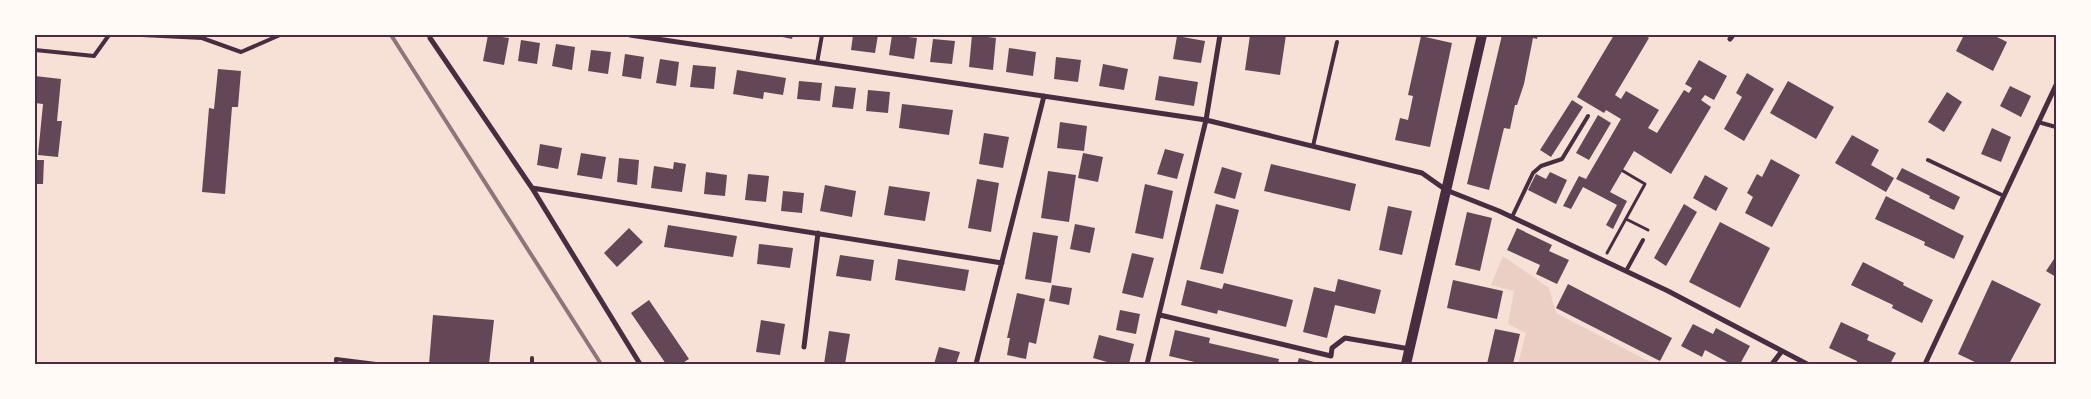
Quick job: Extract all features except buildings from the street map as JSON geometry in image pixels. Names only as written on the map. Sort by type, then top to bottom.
[{"type":"main road","points":[[1406,364],[1482,35]]},
{"type":"street","points":[[430,35],[430,38],[532,188],[640,364]]},
{"type":"street","points":[[630,35],[1206,120],[1422,173],[1446,190],[1512,217],[1668,291],[1807,364]]},
{"type":"street","points":[[1147,364],[1206,120],[1220,35]]},
{"type":"street","points":[[1925,364],[2056,85]]},
{"type":"street","points":[[976,364],[1044,96]]},
{"type":"street","points":[[532,188],[818,232],[1002,263]]},
{"type":"street","points":[[804,347],[818,232]]},
{"type":"street","points":[[1160,315],[1331,356]]},
{"type":"street","points":[[1330,364],[1332,348],[1345,338],[1410,348]]},
{"type":"street","points":[[1772,364],[1782,350]]},
{"type":"lane","points":[[35,50],[94,56],[109,35]]},
{"type":"lane","points":[[142,35],[202,38],[241,52],[280,35]]},
{"type":"lane","points":[[817,63],[822,35]]},
{"type":"lane","points":[[1313,146],[1337,42]]},
{"type":"lane","points":[[1512,217],[1533,173],[1541,166],[1562,159],[1588,116]]},
{"type":"lane","points":[[2038,122],[2056,127]]},
{"type":"lane","points":[[1928,160],[2004,196]]},
{"type":"lane","points":[[1626,271],[1643,240]]},
{"type":"lane","points":[[532,358],[532,364]]},
{"type":"lane","points":[[336,364],[336,359],[376,364]]},
{"type":"path","points":[[1603,260],[1645,184],[1622,170]]},
{"type":"path","points":[[1626,219],[1648,230],[1643,240]]},
{"type":"shaded area","points":[[1503,256],[1549,288],[1556,313],[1654,364],[1518,364],[1526,333],[1508,324],[1514,291],[1491,285]]},
{"type":"railway","points":[[391,35],[601,364]]}]
